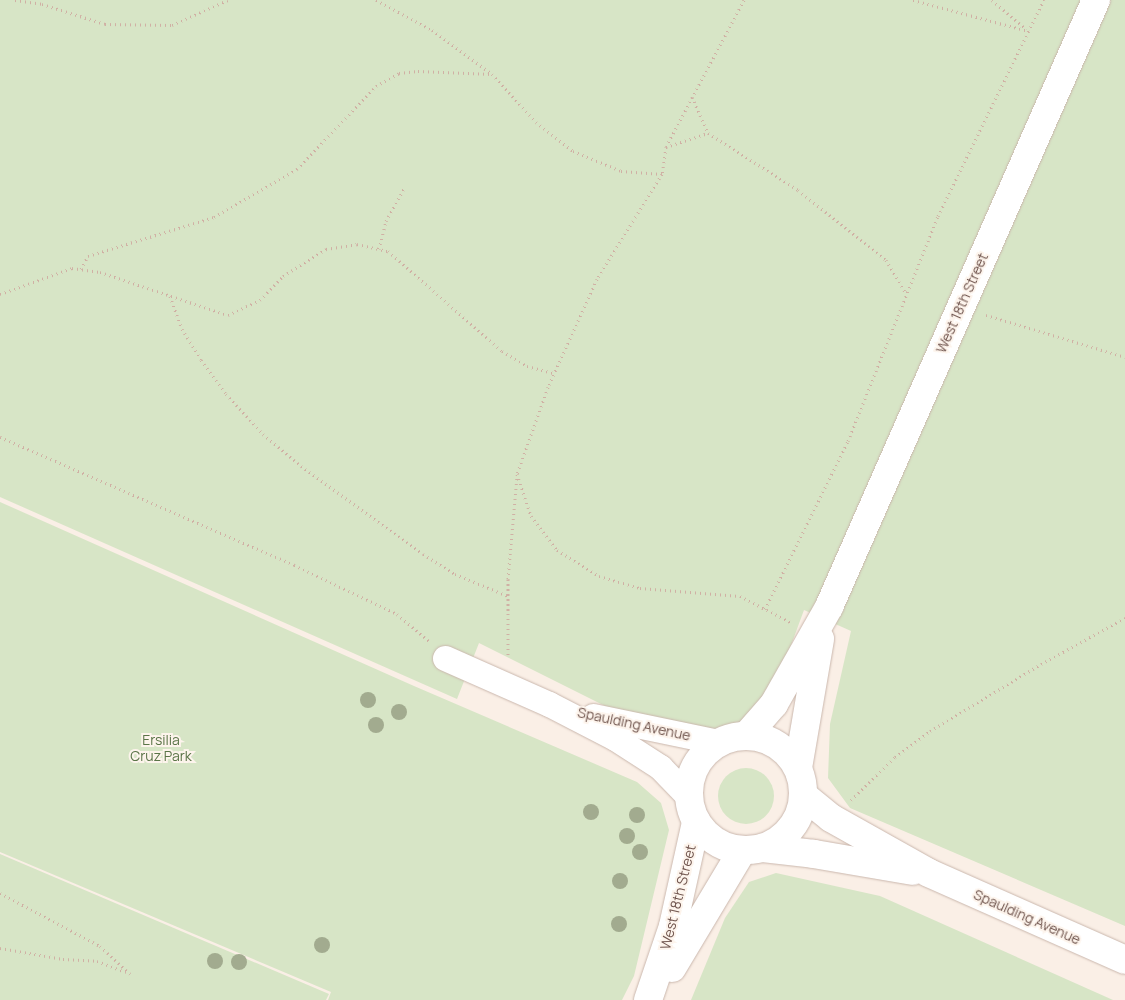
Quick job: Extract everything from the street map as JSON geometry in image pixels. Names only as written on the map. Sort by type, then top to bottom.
[{"type":"street","name":"West 18th Street","points":[[748,735],[774,704],[829,607],[1096,0]]},
{"type":"street","name":"West 18th Street","points":[[798,768],[815,658],[829,607]]},
{"type":"street","name":"Spaulding Avenue","points":[[445,658],[549,704],[615,738],[660,767],[688,796]]},
{"type":"street","name":"Spaulding Avenue","points":[[549,704],[614,722],[719,742]]},
{"type":"street","points":[[748,735],[777,744],[798,768],[804,796],[801,812],[792,828],[778,841],[753,850],[722,846],[706,835],[696,822],[688,796],[696,764],[719,742],[748,735]]},
{"type":"street","name":"Spaulding Avenue","points":[[804,796],[831,818],[929,873],[1125,960]]},
{"type":"street","name":"West 18th Street","points":[[648,1000],[673,926],[696,822]]},
{"type":"street","name":"West 18th Street","points":[[654,1000],[723,878],[753,850]]},
{"type":"street","name":"Spaulding Avenue","points":[[753,850],[929,873]]},
{"type":"path","points":[[15,0],[42,4],[105,24],[172,25],[228,0]]},
{"type":"path","points":[[376,0],[432,30],[492,74],[536,122],[573,151],[622,171],[662,174]]},
{"type":"path","points":[[508,655],[508,596],[517,474],[555,373],[597,279],[662,174],[666,147],[744,0]]},
{"type":"path","points":[[913,0],[1029,31]]},
{"type":"path","points":[[992,0],[1029,31]]},
{"type":"path","points":[[765,609],[848,441],[938,216],[1044,0]]},
{"type":"path","points":[[81,269],[88,256],[214,217],[297,169],[376,86],[399,73],[418,71],[492,74]]},
{"type":"path","points":[[692,97],[708,133],[798,190],[886,260],[906,292]]},
{"type":"path","points":[[666,147],[708,133]]},
{"type":"path","points":[[379,249],[386,221],[405,187]]},
{"type":"path","points":[[0,294],[72,268],[100,272],[228,315],[260,300],[283,276],[326,248],[357,244],[388,250],[502,351],[527,366],[555,373]]},
{"type":"path","points":[[170,296],[182,329],[201,360],[226,394],[263,434],[301,466],[423,554],[455,574],[508,596]]},
{"type":"path","points":[[986,315],[1125,357]]},
{"type":"path","points":[[0,437],[48,455],[397,614],[423,634],[445,658]]},
{"type":"path","points":[[517,474],[532,516],[557,550],[599,576],[640,588],[740,596],[813,635]]},
{"type":"path","points":[[848,803],[895,756],[930,731],[1041,664],[1125,618]]},
{"type":"path","points":[[0,894],[100,946],[130,974],[97,961],[63,959],[0,948]]},
{"type":"green space","points":[[0,0],[1125,0],[1125,926],[850,808],[828,778],[830,724],[851,631],[804,610],[783,667],[747,722],[716,730],[607,707],[479,643],[457,699],[0,497]]},
{"type":"green space","name":"Ersilia Cruz Park","points":[[0,502],[414,686],[637,782],[661,803],[669,830],[634,976],[622,1000],[328,1000],[331,992],[0,852]]},
{"type":"green space","points":[[746,768],[757,770],[766,776],[772,785],[774,796],[772,807],[766,816],[757,822],[746,824],[735,822],[726,816],[720,807],[718,796],[720,785],[726,776],[735,770]]},
{"type":"green space","points":[[0,854],[329,994],[326,1000],[0,1000]]},
{"type":"green space","points":[[776,873],[880,896],[1113,1000],[691,1000],[725,918],[749,882]]}]
